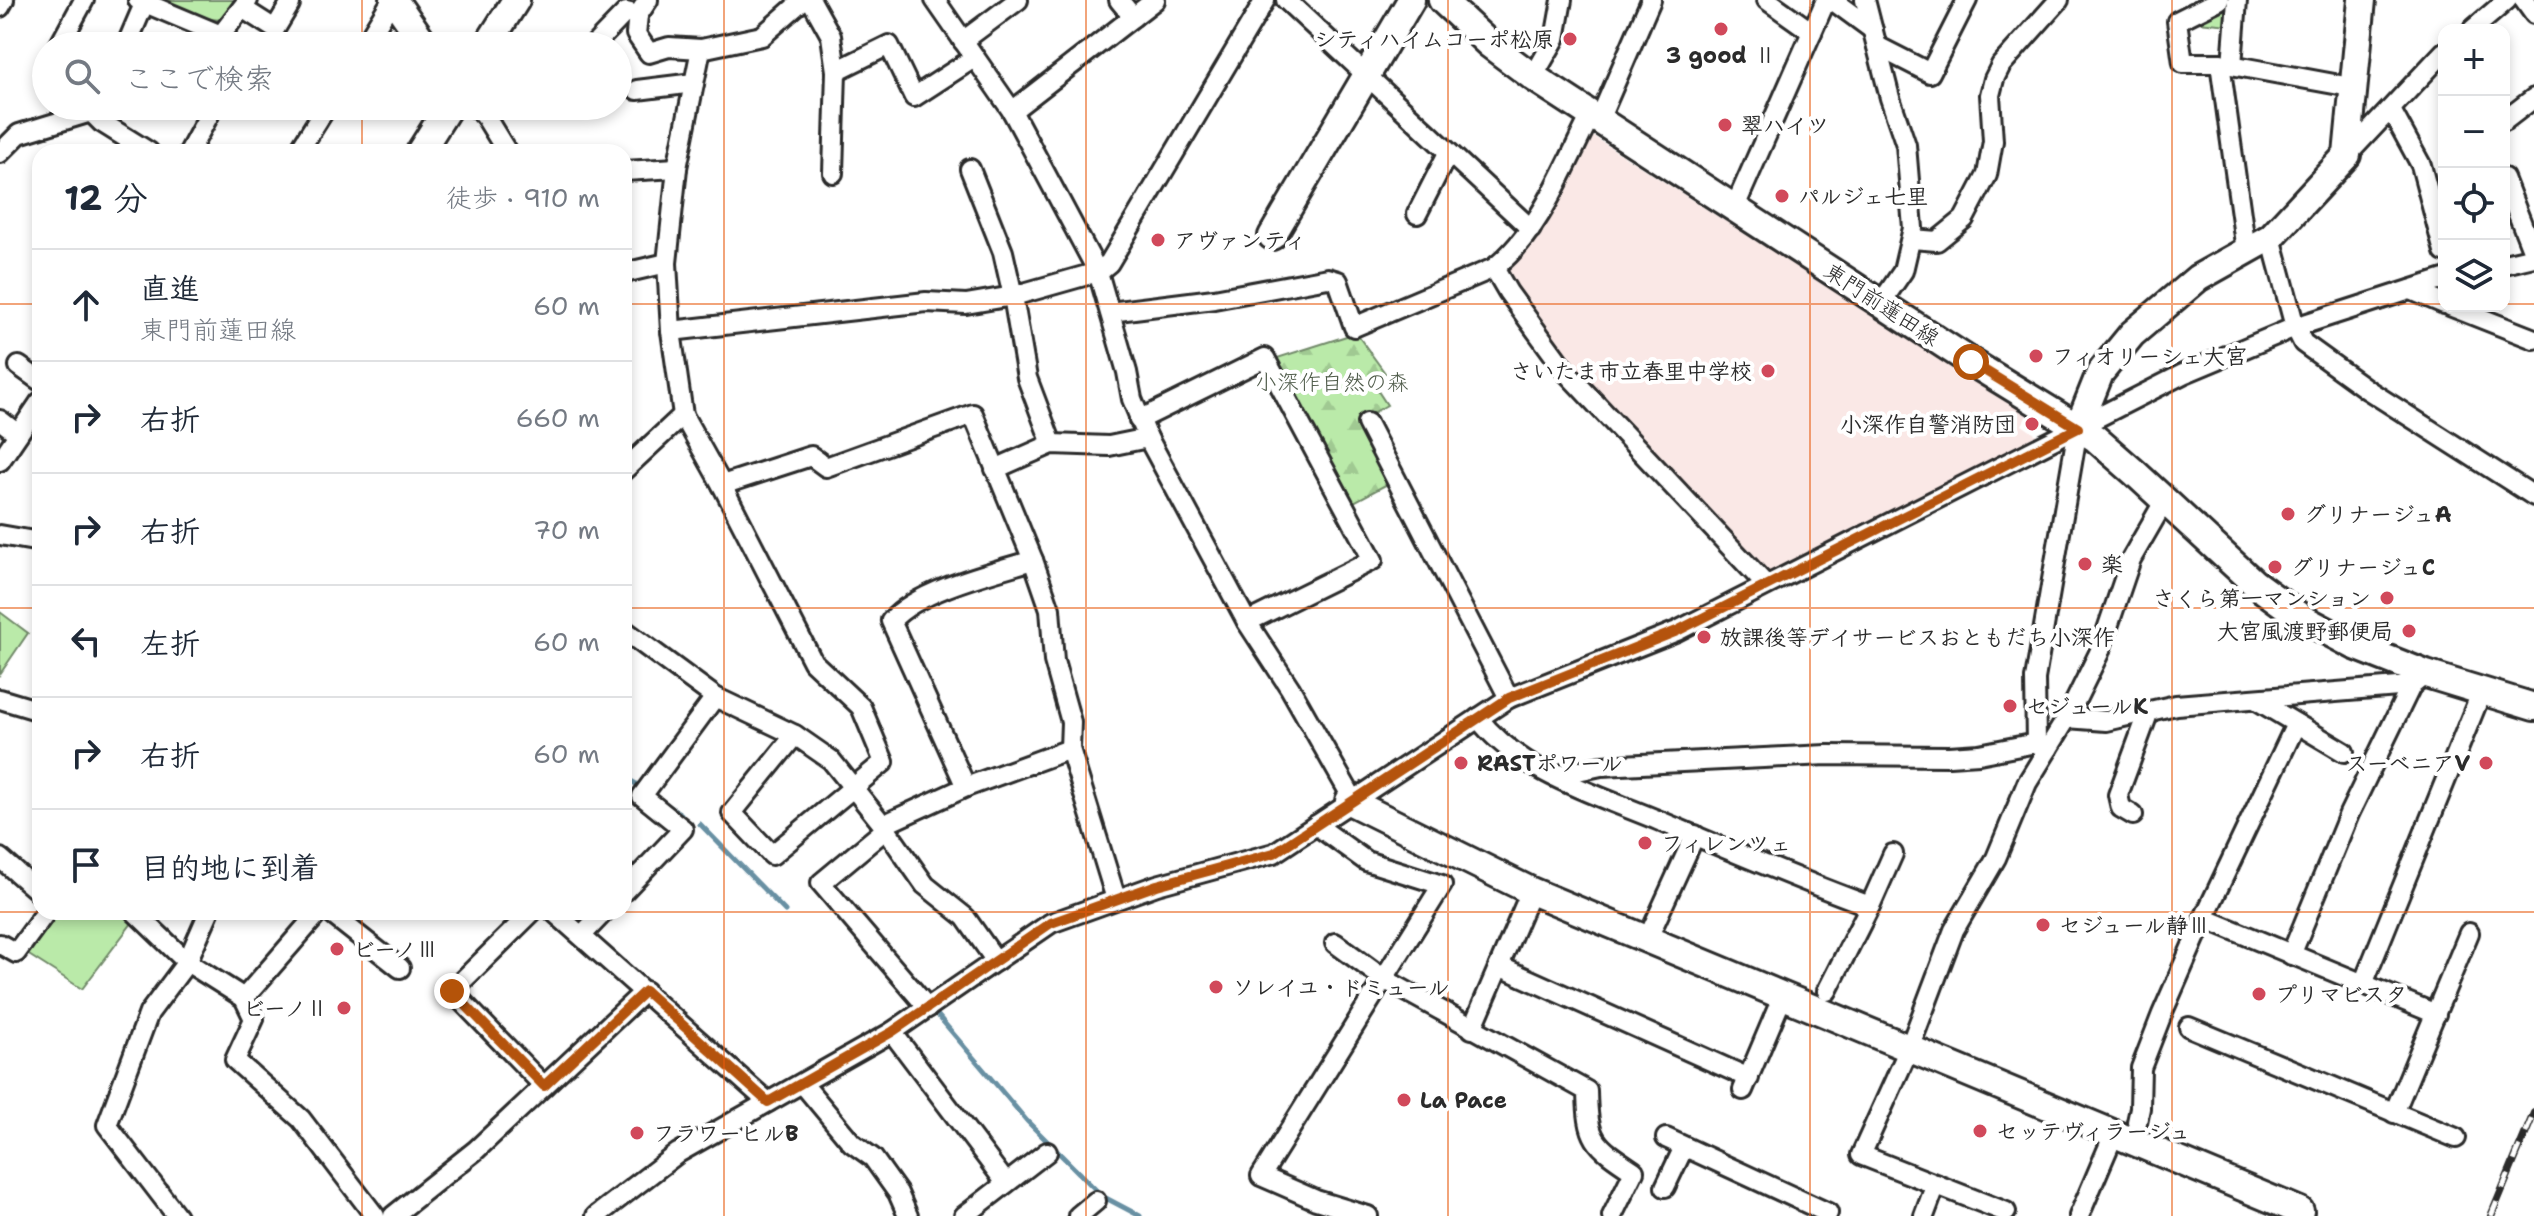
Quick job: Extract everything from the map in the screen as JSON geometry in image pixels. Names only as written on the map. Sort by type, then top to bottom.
[{"type":"street","points":[[0,7],[4,0]]},
{"type":"street","points":[[67,32],[84,0]]},
{"type":"street","points":[[373,32],[393,0],[416,32]]},
{"type":"street","points":[[496,32],[516,0]]},
{"type":"street","points":[[643,7],[636,34],[649,53],[669,47],[701,49],[762,36],[803,0]]},
{"type":"street","points":[[811,0],[831,36],[836,71],[833,173]]},
{"type":"street","points":[[935,0],[1012,111],[1098,272],[1139,420],[1247,622],[1290,688],[1351,800],[1531,891],[1909,1049],[2126,1128],[2300,1211]]},
{"type":"street","points":[[963,41],[1018,0]]},
{"type":"street","points":[[1119,0],[1133,17]]},
{"type":"street","points":[[1012,111],[1155,0]]},
{"type":"street","points":[[671,331],[926,302],[966,304],[1013,296],[1098,272],[1109,263],[1265,0]]},
{"type":"street","points":[[1286,0],[1531,229]]},
{"type":"street","points":[[1272,236],[1411,0]]},
{"type":"street","name":"東門前蓮田線","points":[[1442,0],[1489,44],[1533,77],[2109,449],[2254,583],[2302,618],[2419,680],[2534,707]]},
{"type":"street","points":[[1533,77],[1555,39],[1562,0]]},
{"type":"street","points":[[1110,312],[1214,299],[1328,278],[1338,281],[1354,327],[1494,268],[1508,258],[1531,229],[1595,117],[1651,0]]},
{"type":"street","points":[[1767,0],[1812,32]]},
{"type":"street","points":[[1734,209],[1829,0],[1875,38],[1930,73],[1967,0]]},
{"type":"street","points":[[1865,0],[1890,98],[1906,145],[1912,239],[1903,271],[1881,303]]},
{"type":"street","points":[[1912,239],[1937,241],[1964,219],[1987,175],[1993,141],[1990,95],[1994,79],[2001,65],[2059,0]]},
{"type":"street","points":[[2219,0],[2177,21],[2183,63],[2226,64],[2356,88]]},
{"type":"street","points":[[2237,0],[2226,64],[2246,251]]},
{"type":"street","points":[[2347,155],[2356,88],[2362,0]]},
{"type":"street","points":[[2479,24],[2507,0]]},
{"type":"street","points":[[2524,0],[2534,14]]},
{"type":"street","points":[[131,32],[141,2],[202,32]]},
{"type":"street","points":[[226,32],[245,4],[275,29],[290,4]]},
{"type":"street","points":[[607,32],[626,12],[643,7]]},
{"type":"street","points":[[836,71],[889,45],[914,97],[974,58]]},
{"type":"street","points":[[701,49],[677,168],[667,263],[671,331],[683,415],[813,662],[861,707],[884,762],[772,855],[732,813],[795,735]]},
{"type":"street","points":[[2042,746],[2035,679],[2078,428],[2100,373],[2132,334],[2198,278],[2271,237],[2438,59]]},
{"type":"street","points":[[637,90],[694,83]]},
{"type":"street","points":[[2510,116],[2534,98]]},
{"type":"street","points":[[2391,110],[2421,165],[2441,240]]},
{"type":"street","points":[[0,153],[19,134],[60,120]]},
{"type":"street","points":[[100,120],[136,144]]},
{"type":"street","points":[[193,144],[206,120]]},
{"type":"street","points":[[303,144],[318,120]]},
{"type":"street","points":[[425,144],[440,120]]},
{"type":"street","points":[[492,120],[503,144]]},
{"type":"street","points":[[1417,214],[1448,153]]},
{"type":"street","points":[[632,171],[677,168]]},
{"type":"street","points":[[970,169],[1003,252],[1027,378],[1052,444]]},
{"type":"street","points":[[2510,194],[2534,256],[2510,262]]},
{"type":"street","points":[[2271,237],[2295,327],[2303,343],[2368,390],[2534,496]]},
{"type":"street","points":[[632,271],[667,263]]},
{"type":"street","points":[[1494,268],[1516,304],[1567,373],[1766,585]]},
{"type":"street","points":[[596,1216],[678,1153],[892,1032],[1051,923],[1116,899],[1274,853],[1509,698],[1677,631],[2183,374],[2295,327],[2438,281]]},
{"type":"street","points":[[2411,290],[2438,301]]},
{"type":"street","points":[[2465,312],[2534,339]]},
{"type":"street","points":[[1139,420],[1265,358],[1373,560],[1247,622]]},
{"type":"street","points":[[19,366],[32,375]]},
{"type":"street","points":[[0,461],[32,414]]},
{"type":"street","points":[[722,485],[811,456],[826,467],[973,414],[1050,609],[1054,661],[1071,722],[1070,749],[1116,899]]},
{"type":"street","points":[[632,463],[683,415]]},
{"type":"street","points":[[0,420],[18,434]]},
{"type":"street","points":[[1367,423],[1509,698]]},
{"type":"street","points":[[995,469],[1052,444],[1109,446],[1148,438]]},
{"type":"street","points":[[2009,1215],[1861,1155],[1909,1049],[1954,930],[1996,858],[2042,746],[2067,718],[2099,653],[2131,559],[2165,500]]},
{"type":"street","points":[[0,535],[32,541]]},
{"type":"street","points":[[966,787],[891,621],[903,608],[968,580],[1033,560]]},
{"type":"street","points":[[632,636],[715,697],[795,735],[831,760],[925,885],[965,917],[996,961]]},
{"type":"street","points":[[2067,718],[2106,721],[2176,705],[2419,680]]},
{"type":"street","points":[[2291,955],[2349,814],[2419,680]]},
{"type":"street","points":[[2363,984],[2481,693]]},
{"type":"street","points":[[632,883],[683,829],[642,796],[715,697]]},
{"type":"street","points":[[0,699],[32,709]]},
{"type":"street","points":[[2255,699],[2344,752]]},
{"type":"street","points":[[2133,815],[2121,808],[2118,795],[2149,711]]},
{"type":"street","points":[[1478,718],[1493,737],[1554,776],[1870,906]]},
{"type":"street","points":[[2079,1216],[2140,1108],[2141,1068],[2204,918],[2296,724]]},
{"type":"street","points":[[1554,776],[1616,765],[1827,755],[1979,754],[2042,746]]},
{"type":"street","points":[[928,1008],[821,883],[884,827],[966,787],[1070,749]]},
{"type":"street","points":[[1316,825],[1366,861],[1442,885],[1261,1176],[1316,1200],[1368,1216]]},
{"type":"street","points":[[1647,940],[1695,835]]},
{"type":"street","points":[[1827,991],[1893,854]]},
{"type":"street","points":[[0,858],[32,886]]},
{"type":"street","points":[[1472,1029],[1531,891]]},
{"type":"street","points":[[2204,918],[2436,1014]]},
{"type":"street","points":[[0,944],[16,953],[40,920]]},
{"type":"street","points":[[143,920],[187,962],[244,998],[254,1019],[235,1060],[301,1119],[375,1216]]},
{"type":"street","points":[[177,1216],[107,1125],[149,1013],[187,962],[205,920]]},
{"type":"street","points":[[244,998],[312,920]]},
{"type":"street","points":[[339,920],[400,968]]},
{"type":"street","points":[[524,920],[452,991],[544,1086]]},
{"type":"street","points":[[564,920],[768,1102]]},
{"type":"street","points":[[582,935],[596,920]]},
{"type":"street","points":[[2394,1113],[2469,933]]},
{"type":"street","points":[[1335,943],[1384,979],[1587,1091],[1587,1119],[1593,1137],[1603,1150],[1634,1171],[1612,1216]]},
{"type":"street","points":[[1499,966],[1746,1084],[1782,998]]},
{"type":"street","points":[[393,1216],[476,1150],[645,991]]},
{"type":"street","points":[[2189,1027],[2456,1138]]},
{"type":"street","points":[[892,1032],[1006,1183]]},
{"type":"street","points":[[803,1084],[852,1143],[873,1158],[898,1193],[908,1216]]},
{"type":"street","points":[[1666,1138],[1828,1213],[1826,1216]]},
{"type":"street","points":[[1665,1187],[1684,1147]]},
{"type":"street","points":[[964,1216],[1047,1152]]},
{"type":"street","points":[[1924,1216],[1936,1184]]},
{"type":"street","points":[[1078,1216],[1096,1201]]},
{"type":"shaded area","name":"さいたま市立春里中学校","points":[[1591,135],[2027,415],[2022,425],[2038,436],[1765,574],[1616,416],[1540,326],[1503,272]]},
{"type":"green space","points":[[162,0],[241,0],[229,16],[218,20],[192,14]]},
{"type":"green space","points":[[2227,1],[2232,4],[2230,25],[2187,21]]},
{"type":"green space","name":"小深作自然の森","points":[[1356,333],[1385,373],[1372,382],[1387,405],[1359,421],[1393,481],[1354,502],[1274,359]]},
{"type":"green space","points":[[0,612],[28,633],[0,674]]},
{"type":"green space","points":[[44,920],[134,920],[82,989],[21,950]]},
{"type":"waterway","points":[[632,782],[643,788]]},
{"type":"waterway","points":[[663,802],[681,814]]},
{"type":"waterway","points":[[700,824],[785,911]]},
{"type":"waterway","points":[[934,1011],[1027,1121],[1102,1196],[1140,1216]]},
{"type":"railway","points":[[2491,1216],[2534,1113]]},
{"type":"place","name":"3 good Ⅱ","points":[[1721,29]]},
{"type":"place","name":"シティハイムコーポ松原","points":[[1570,39]]},
{"type":"place","name":"翠ハイツ","points":[[1725,125]]},
{"type":"place","name":"パルジェ七里","points":[[1782,196]]},
{"type":"place","name":"アヴァンティ","points":[[1158,240]]},
{"type":"place","name":"フィオリーシェ大宮","points":[[2036,356]]},
{"type":"place","name":"さいたま市立春里中学校","points":[[1768,371]]},
{"type":"place","name":"小深作自警消防団","points":[[2032,424]]},
{"type":"place","name":"グリナージュA","points":[[2288,514]]},
{"type":"place","name":"楽","points":[[2085,564]]},
{"type":"place","name":"グリナージュC","points":[[2275,567]]},
{"type":"place","name":"さくら第一マンション","points":[[2387,598]]},
{"type":"place","name":"大宮風渡野郵便局","points":[[2409,631]]},
{"type":"place","name":"放課後等デイサービスおともだち小深作","points":[[1704,637]]},
{"type":"place","name":"セジュールK","points":[[2010,706]]},
{"type":"place","name":"RASTポワール","points":[[1461,763]]},
{"type":"place","name":"スーベニアV","points":[[2486,763]]},
{"type":"place","name":"フィレンツェ","points":[[1645,843]]},
{"type":"place","name":"セジュール静Ⅲ","points":[[2043,925]]},
{"type":"place","name":"ビーノⅢ","points":[[337,949]]},
{"type":"place","name":"ソレイユ・ドミュール","points":[[1216,987]]},
{"type":"place","name":"プリマビスタ","points":[[2259,994]]},
{"type":"place","name":"ビーノⅡ","points":[[344,1008]]},
{"type":"place","name":"La Pace","points":[[1404,1100]]},
{"type":"place","name":"セッテヴィラージュ","points":[[1980,1131]]},
{"type":"place","name":"フラワーヒルB","points":[[637,1133]]},
{"type":"route","points":[[452,991],[544,1086],[645,991],[768,1102],[892,1032],[1051,923],[1157,885],[1274,853],[1509,698],[1677,631],[2078,428],[1971,362]]}]
